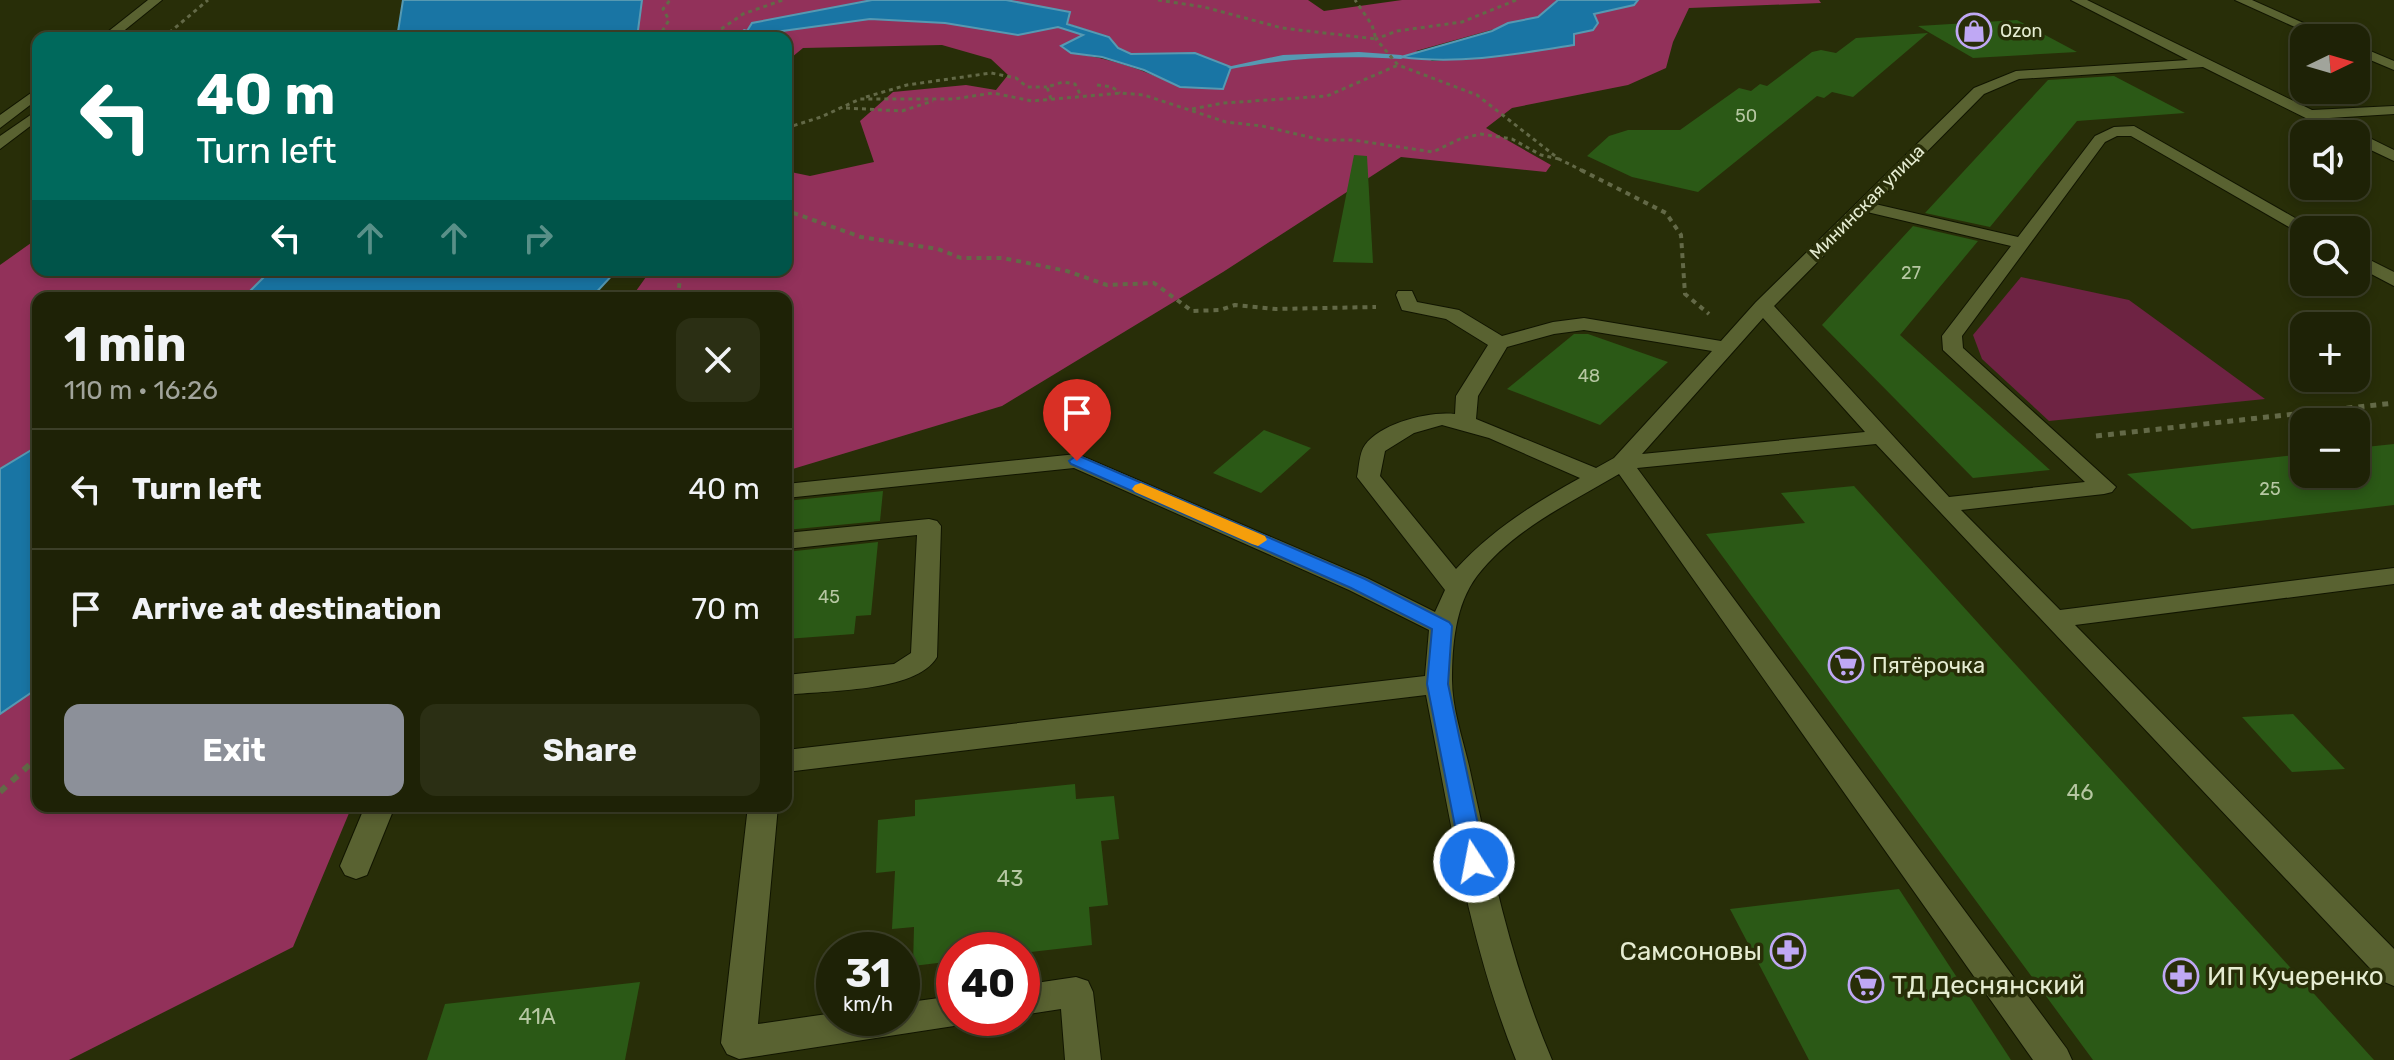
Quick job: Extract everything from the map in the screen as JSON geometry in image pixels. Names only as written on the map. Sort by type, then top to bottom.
[{"type":"street","points":[[115,32],[156,0]]},
{"type":"street","points":[[136,32],[175,0]]},
{"type":"street","points":[[2077,0],[2321,120]]},
{"type":"street","points":[[2241,0],[2297,24]]},
{"type":"street","points":[[2370,55],[2394,66]]},
{"type":"street","name":"Мининская улица","points":[[1534,1060],[1519,1024],[1480,892],[1438,684],[1442,626],[1465,574],[1498,540],[1595,476],[1622,463],[1763,306],[1979,91],[2016,75],[2206,63]]},
{"type":"street","points":[[0,123],[32,97]]},
{"type":"street","points":[[2309,114],[2394,110]]},
{"type":"street","points":[[0,144],[32,118]]},
{"type":"street","points":[[1943,505],[2104,487],[1953,350],[1952,336],[2100,139],[2114,132],[2134,131],[2290,220]]},
{"type":"street","points":[[2370,144],[2394,156]]},
{"type":"street","points":[[1863,206],[2022,243]]},
{"type":"street","points":[[2370,266],[2394,280]]},
{"type":"street","points":[[1407,300],[1452,314],[1499,343]]},
{"type":"street","points":[[1763,306],[1943,505],[2394,971]]},
{"type":"street","points":[[1465,422],[1467,396],[1499,343],[1553,328],[1584,324],[1729,342]]},
{"type":"street","points":[[1458,589],[1368,477],[1374,448],[1399,430],[1439,419],[1465,422],[1595,476]]},
{"type":"street","points":[[1622,463],[1882,437]]},
{"type":"street","points":[[792,490],[1077,461],[1358,584],[1442,626]]},
{"type":"street","points":[[1622,463],[2054,1060]]},
{"type":"street","points":[[792,540],[929,526],[924,657],[900,673],[792,684]]},
{"type":"street","points":[[2054,619],[2394,576]]},
{"type":"street","points":[[792,760],[1438,684]]},
{"type":"street","points":[[356,866],[378,812]]},
{"type":"street","points":[[762,812],[738,1052],[936,1014]]},
{"type":"street","points":[[1040,997],[1076,992],[1083,1060]]},
{"type":"path","points":[[170,32],[208,0]]},
{"type":"path","points":[[662,32],[669,20],[663,9],[670,0]]},
{"type":"path","points":[[714,32],[768,3],[783,0]]},
{"type":"path","points":[[1158,0],[1204,7],[1282,28],[1376,39],[1397,31],[1462,22],[1516,0]]},
{"type":"path","points":[[1355,0],[1372,25],[1376,39],[1398,65],[1477,95],[1559,159],[1666,213],[1681,235],[1685,294],[1729,342]]},
{"type":"path","points":[[1191,109],[1224,103],[1327,96],[1398,65]]},
{"type":"path","points":[[792,126],[860,99],[907,85],[991,73],[1016,78],[1027,87],[1047,87],[1063,82],[1075,84],[1080,94]]},
{"type":"path","points":[[1097,85],[1112,87],[1121,93]]},
{"type":"path","points":[[1047,87],[1051,99]]},
{"type":"path","points":[[860,99],[906,97],[934,100],[993,93],[1032,101],[1121,93],[1144,95],[1226,122],[1262,126],[1322,140],[1353,140],[1433,152],[1460,139],[1481,134],[1512,139],[1541,155],[1559,159]]},
{"type":"path","points":[[841,108],[906,112],[934,100]]},
{"type":"path","points":[[792,212],[861,237],[938,249],[961,258],[1016,261],[1067,271],[1107,285],[1154,283],[1192,311],[1220,310],[1235,305],[1276,309],[1407,300]]},
{"type":"path","points":[[2051,440],[2394,403]]},
{"type":"path","points":[[0,792],[32,763]]},
{"type":"shaded area","points":[[642,0],[872,0],[752,23],[748,31],[775,32],[638,32]]},
{"type":"shaded area","points":[[1006,0],[1308,0],[1324,11],[1402,0],[1560,0],[1538,17],[1416,51],[1432,61],[1518,54],[1573,45],[1574,34],[1593,30],[1598,23],[1594,14],[1634,5],[1638,0],[1819,0],[1821,3],[1689,8],[1673,42],[1666,68],[1628,85],[1512,108],[1486,128],[1551,165],[1546,172],[1401,157],[1223,272],[1002,406],[792,469],[792,292],[635,292],[647,276],[792,276],[792,172],[810,176],[874,162],[860,121],[893,92],[966,85],[996,90],[1008,75],[991,59],[942,45],[803,48],[792,57],[792,32],[775,32],[870,19],[945,23],[1017,35],[1058,27],[1084,35],[1071,53],[1127,66],[1180,87],[1231,67],[1195,53],[1131,54],[1118,48],[1109,37],[1066,23],[1070,12]]},
{"type":"shaded area","points":[[32,242],[32,276],[265,276],[249,292],[32,292],[32,450],[0,469],[0,265]]},
{"type":"shaded area","points":[[2021,277],[2129,300],[2265,399],[2049,421],[1982,359],[1973,335]]},
{"type":"shaded area","points":[[32,692],[32,812],[349,812],[293,947],[69,1060],[0,1060],[0,714]]},
{"type":"water","points":[[403,0],[642,0],[638,32],[398,32]]},
{"type":"water","points":[[872,0],[1006,0],[1070,12],[1067,24],[1109,37],[1118,48],[1131,54],[1195,53],[1231,67],[1223,89],[1180,87],[1144,70],[1102,57],[1071,53],[1061,46],[1083,35],[1058,27],[1018,35],[945,23],[870,19],[775,32],[747,31],[752,23]]},
{"type":"water","points":[[1558,0],[1638,0],[1634,5],[1594,14],[1598,23],[1593,30],[1574,34],[1574,45],[1466,59],[1401,57],[1492,31],[1508,23],[1538,17]]},
{"type":"water","points":[[265,276],[611,276],[597,292],[249,292]]},
{"type":"water","points":[[32,450],[32,692],[0,714],[0,469]]},
{"type":"building","points":[[2017,20],[2077,52],[1973,58],[1918,26]]},
{"type":"building","points":[[1928,33],[1853,97],[1832,92],[1824,98],[1817,96],[1698,192],[1632,177],[1587,156],[1609,136],[1628,130],[1680,130],[1739,88],[1751,91],[1760,84],[1767,86],[1812,52],[1836,53],[1856,38]]},
{"type":"building","points":[[2114,76],[2185,113],[2077,121],[1990,227],[1925,213],[2048,80]]},
{"type":"building","points":[[1354,155],[1367,156],[1373,263],[1333,262]]},
{"type":"building","points":[[1913,226],[1978,241],[1900,335],[2050,470],[1973,478],[1822,325]]},
{"type":"building","points":[[1574,334],[1588,334],[1668,362],[1600,425],[1507,389]]},
{"type":"building","points":[[1264,430],[1311,448],[1261,493],[1213,473]]},
{"type":"building","points":[[2394,444],[2394,505],[2192,529],[2127,474],[2290,456],[2290,488],[2370,488],[2370,447]]},
{"type":"building","points":[[1854,486],[2374,1060],[2093,1060],[1706,534],[1805,523],[1781,493]]},
{"type":"building","points":[[883,491],[880,521],[792,529],[792,500]]},
{"type":"building","points":[[878,542],[871,615],[856,616],[854,634],[792,639],[792,551]]},
{"type":"building","points":[[2293,714],[2345,769],[2292,772],[2242,717]]},
{"type":"building","points":[[1075,784],[1076,799],[1114,796],[1119,839],[1101,841],[1108,905],[1089,907],[1092,945],[1040,951],[1040,932],[936,932],[936,963],[920,965],[920,932],[914,932],[914,927],[892,929],[895,871],[876,873],[878,820],[915,816],[915,800]]},
{"type":"building","name":"ТД Деснянский","points":[[1899,889],[2011,1060],[1809,1060],[1730,909]]},
{"type":"building","points":[[640,982],[625,1060],[427,1060],[445,1004]]},
{"type":"waterway","points":[[1231,67],[1283,57],[1359,54],[1401,57]]},
{"type":"slow traffic","points":[[1141,489],[1258,540]]},
{"type":"place","name":"Ozon","points":[[1974,31]]},
{"type":"place","name":"Пятёрочка","points":[[1846,665]]},
{"type":"place","name":"Самсоновы","points":[[1788,951]]},
{"type":"place","name":"ИП Кучеренко","points":[[2181,976]]},
{"type":"place","name":"ТД Деснянский","points":[[1866,985]]},
{"type":"route","points":[[1077,461],[1358,584],[1442,626],[1438,684],[1474,862]]}]
